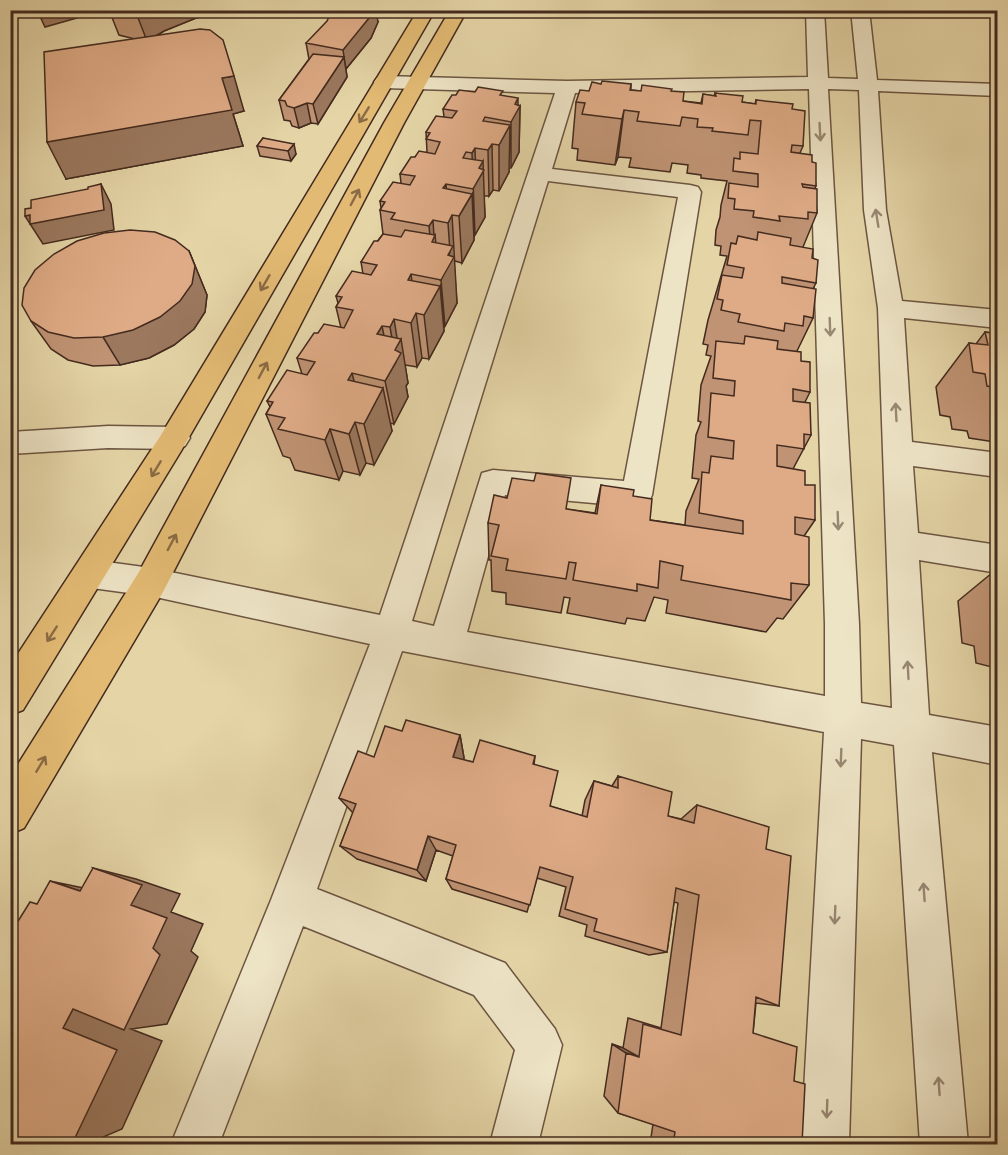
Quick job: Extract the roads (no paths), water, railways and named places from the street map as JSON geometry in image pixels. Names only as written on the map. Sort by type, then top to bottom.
[{"type":"main road","points":[[10,698],[92,574],[175,438],[427,10]]},
{"type":"main road","points":[[10,814],[151,582],[394,123],[459,10]]},
{"type":"street","points":[[815,10],[841,601],[843,718],[825,1144]]},
{"type":"street","points":[[860,10],[868,85],[875,210],[891,308],[911,728],[944,1144]]},
{"type":"street","points":[[384,82],[567,87],[817,83],[998,90]]},
{"type":"street","points":[[195,1144],[292,900],[392,634],[567,87]]},
{"type":"street","points":[[446,644],[493,482],[636,495],[690,192],[540,174]]},
{"type":"street","points":[[891,308],[998,319]]},
{"type":"street","points":[[10,443],[108,436],[175,438]]},
{"type":"street","points":[[897,452],[998,465]]},
{"type":"street","points":[[902,544],[998,559]]},
{"type":"street","points":[[92,574],[151,582],[392,634],[843,718],[911,728],[998,746]]},
{"type":"street","points":[[292,900],[489,978],[539,1045],[514,1144]]}]
